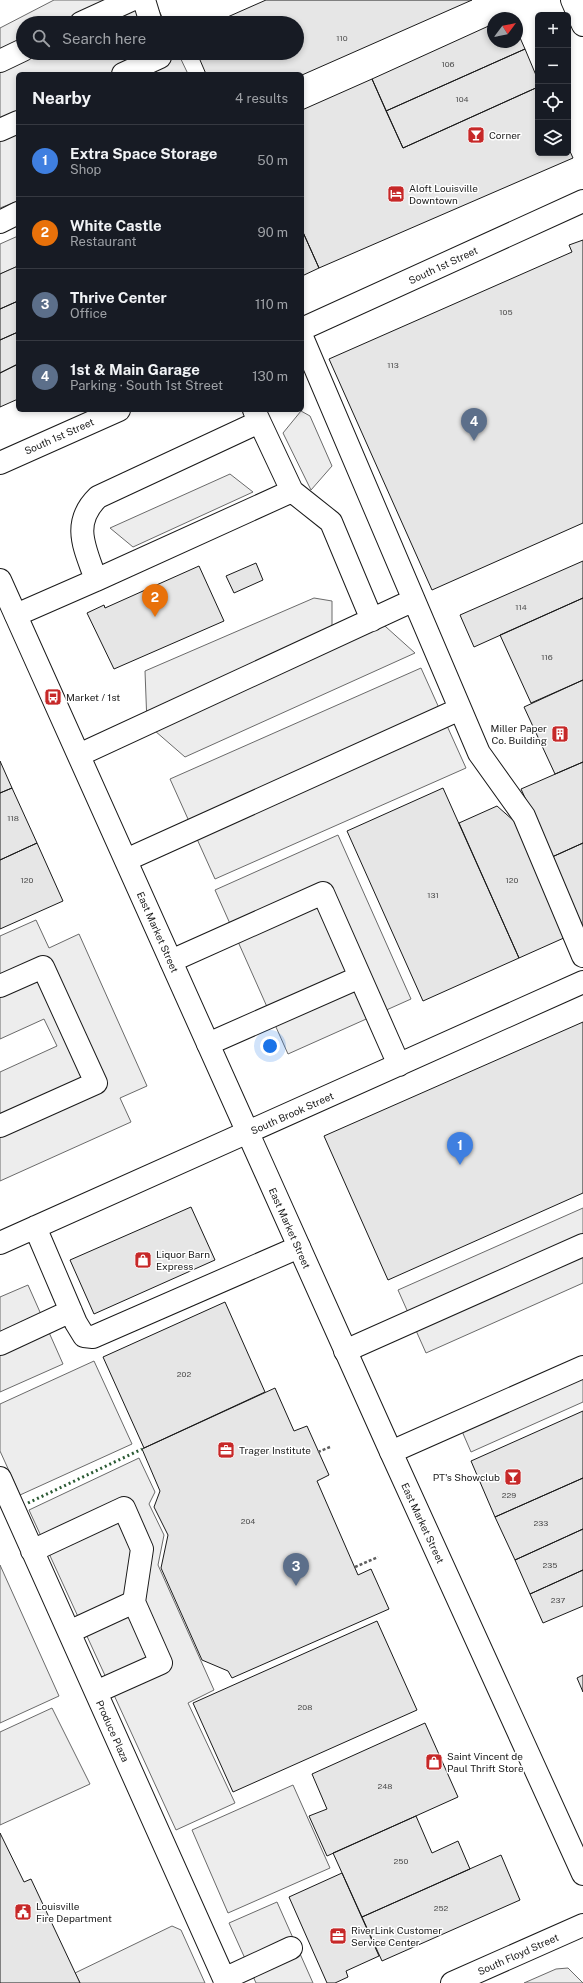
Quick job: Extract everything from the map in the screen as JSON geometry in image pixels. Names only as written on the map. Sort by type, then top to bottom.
[{"type":"main road","points":[[96,16],[131,0]]},
{"type":"main road","points":[[144,0],[149,16]]},
{"type":"main road","points":[[572,0],[583,25]]},
{"type":"main road","points":[[0,61],[16,53]]},
{"type":"main road","points":[[127,72],[153,60]]},
{"type":"main road","points":[[0,130],[16,123]]},
{"type":"main road","name":"South 1st Street","points":[[304,328],[583,201]]},
{"type":"main road","points":[[0,222],[16,214]]},
{"type":"main road","points":[[304,342],[479,753],[524,816],[583,956]]},
{"type":"main road","name":"South 1st Street","points":[[0,463],[115,412]]},
{"type":"main road","points":[[96,580],[82,538],[82,523],[89,506],[98,498],[256,416],[292,491],[331,522],[372,620]]},
{"type":"main road","points":[[16,615],[292,491]]},
{"type":"main road","name":"East Market Street","points":[[0,580],[345,1351],[583,1874]]},
{"type":"main road","points":[[79,755],[414,600]]},
{"type":"main road","points":[[126,860],[460,709]]},
{"type":"main road","points":[[171,961],[323,893],[399,1065]]},
{"type":"main road","points":[[0,986],[43,966],[96,1083],[0,1126]]},
{"type":"main road","points":[[208,1044],[360,977]]},
{"type":"main road","name":"South Brook Street","points":[[0,1243],[583,982]]},
{"type":"main road","points":[[35,1227],[71,1312],[84,1336],[93,1337],[299,1247]]},
{"type":"main road","points":[[345,1351],[583,1245]]},
{"type":"main road","points":[[0,1344],[71,1312]]},
{"type":"main road","points":[[391,1452],[583,1366]]},
{"type":"main road","name":"Produce Plaza","points":[[0,1478],[225,1981]]},
{"type":"main road","points":[[32,1551],[124,1508],[142,1549],[134,1602],[161,1662],[96,1692]]},
{"type":"main road","points":[[69,1632],[134,1602]]},
{"type":"main road","name":"South Floyd Street","points":[[452,1983],[583,1924]]},
{"type":"main road","points":[[225,1981],[291,1948]]},
{"type":"path","points":[[318,1452],[330,1447]]},
{"type":"path","points":[[355,1566],[378,1557]]},
{"type":"shaded area","points":[[54,0],[154,0],[162,16],[23,16]]},
{"type":"shaded area","points":[[16,20],[16,60],[181,60],[187,72],[16,72],[16,202],[0,208],[0,28]]},
{"type":"shaded area","points":[[16,237],[16,267],[0,274],[0,244]]},
{"type":"shaded area","points":[[300,412],[310,416],[332,466],[311,490],[283,433]]},
{"type":"shaded area","points":[[230,474],[253,492],[133,547],[110,528]]},
{"type":"shaded area","points":[[314,598],[332,601],[332,638],[376,618],[415,653],[185,757],[147,724],[145,671]]},
{"type":"shaded area","points":[[421,668],[466,768],[215,879],[170,779]]},
{"type":"shaded area","points":[[338,835],[411,999],[288,1054],[215,890]]},
{"type":"shaded area","points":[[36,920],[49,948],[79,934],[147,1086],[120,1098],[131,1122],[0,1181],[0,1072],[57,1046],[44,1019],[0,1039],[0,936]]},
{"type":"shaded area","points":[[583,1208],[583,1283],[426,1353],[398,1290]]},
{"type":"shaded area","points":[[28,1285],[63,1364],[0,1392],[0,1297]]},
{"type":"shaded area","points":[[94,1361],[132,1444],[20,1495],[0,1451],[0,1404]]},
{"type":"shaded area","points":[[583,1367],[583,1402],[471,1452],[458,1422]]},
{"type":"shaded area","points":[[139,1458],[155,1492],[149,1504],[164,1535],[158,1565],[214,1690],[188,1703],[235,1803],[176,1830],[29,1510]]},
{"type":"shaded area","points":[[0,1565],[59,1696],[0,1723]]},
{"type":"shaded area","points":[[52,1708],[90,1784],[0,1825],[0,1732]]},
{"type":"shaded area","points":[[293,1785],[330,1868],[228,1913],[192,1830]]},
{"type":"shaded area","points":[[277,1902],[313,1983],[256,1983],[229,1923]]},
{"type":"shaded area","points":[[172,1926],[181,1930],[205,1983],[80,1983],[75,1973]]},
{"type":"shaded area","points":[[568,1968],[583,1983],[524,1983],[556,1969]]},
{"type":"building","points":[[266,0],[472,0],[304,74],[304,72],[205,72],[200,60],[304,60],[304,16],[230,16]]},
{"type":"building","points":[[487,27],[487,48],[523,48],[523,44],[525,49],[386,111],[372,79]]},
{"type":"building","points":[[525,49],[535,73],[535,88],[403,148],[386,111]]},
{"type":"building","name":"Aloft Louisville Downtown","points":[[372,79],[403,148],[535,88],[535,156],[571,156],[571,154],[573,158],[319,268],[304,234],[304,109]]},
{"type":"building","points":[[304,234],[319,268],[304,275]]},
{"type":"building","points":[[583,240],[583,523],[432,590],[329,359],[572,252],[569,245]]},
{"type":"building","points":[[16,267],[16,302],[0,309],[0,274]]},
{"type":"building","points":[[16,302],[16,333],[0,340],[0,309]]},
{"type":"building","points":[[16,333],[16,365],[0,373],[0,340]]},
{"type":"building","points":[[16,365],[16,400],[0,407],[0,373]]},
{"type":"building","points":[[583,561],[583,598],[474,647],[460,615]]},
{"type":"building","points":[[256,563],[263,580],[234,593],[226,576]]},
{"type":"building","points":[[199,566],[224,621],[114,669],[87,613],[104,605],[105,608]]},
{"type":"building","points":[[583,598],[583,680],[531,703],[500,635]]},
{"type":"building","name":"Miller Paper Co. Building","points":[[583,680],[583,762],[555,774],[524,707]]},
{"type":"building","points":[[0,761],[12,788],[0,793]]},
{"type":"building","points":[[583,762],[583,843],[552,857],[521,789]]},
{"type":"building","points":[[12,788],[37,843],[0,860],[0,793]]},
{"type":"building","points":[[443,788],[519,958],[423,1001],[347,831]]},
{"type":"building","points":[[497,806],[514,821],[566,937],[519,958],[459,823]]},
{"type":"building","points":[[37,843],[63,901],[0,929],[0,860]]},
{"type":"building","points":[[583,843],[583,927],[552,857]]},
{"type":"building","points":[[583,1022],[583,1193],[388,1280],[324,1136]]},
{"type":"building","name":"Liquor Barn Express","points":[[191,1207],[215,1260],[94,1314],[70,1260]]},
{"type":"building","points":[[225,1302],[265,1392],[144,1448],[103,1357]]},
{"type":"building","points":[[275,1388],[294,1431],[307,1426],[329,1475],[317,1481],[358,1575],[371,1569],[389,1609],[232,1678],[228,1671],[202,1660],[161,1568],[168,1535],[154,1507],[160,1491],[142,1449]]},
{"type":"building","points":[[583,1411],[583,1478],[495,1517],[471,1461]]},
{"type":"building","points":[[583,1478],[583,1529],[515,1560],[495,1517]]},
{"type":"building","points":[[583,1529],[583,1570],[530,1594],[515,1560]]},
{"type":"building","points":[[583,1570],[583,1606],[543,1623],[530,1594]]},
{"type":"building","points":[[377,1621],[417,1710],[233,1792],[193,1703]]},
{"type":"building","points":[[583,1675],[583,1692],[577,1678]]},
{"type":"building","points":[[425,1723],[458,1797],[327,1856],[309,1816],[327,1809],[312,1774]]},
{"type":"building","points":[[416,1816],[432,1853],[458,1841],[470,1869],[362,1917],[333,1853]]},
{"type":"building","name":"Louisville Fire Department","points":[[0,1833],[24,1882],[31,1879],[80,1983],[0,1983]]},
{"type":"building","points":[[501,1855],[520,1900],[382,1961],[362,1917]]},
{"type":"building","name":"RiverLink Customer Service Center","points":[[342,1873],[379,1956],[346,1971],[348,1977],[335,1983],[327,1983],[289,1897]]},
{"type":"hedge","points":[[28,1503],[142,1449]]},
{"type":"place","name":"Corner","points":[[476,135]]},
{"type":"place","name":"Aloft Louisville Downtown","points":[[396,194]]},
{"type":"place","name":"1st & Main Garage","points":[[474,441]]},
{"type":"place","name":"White Castle","points":[[155,617]]},
{"type":"place","name":"Market / 1st","points":[[53,697]]},
{"type":"place","name":"Miller Paper Co. Building","points":[[560,734]]},
{"type":"place","name":"Extra Space Storage","points":[[460,1165]]},
{"type":"place","name":"Liquor Barn Express","points":[[143,1260]]},
{"type":"place","name":"Trager Institute","points":[[226,1450]]},
{"type":"place","name":"PT's Showclub","points":[[513,1477]]},
{"type":"place","name":"Thrive Center","points":[[296,1586]]},
{"type":"place","name":"Saint Vincent de Paul Thrift Store","points":[[434,1762]]},
{"type":"place","name":"Louisville Fire Department","points":[[23,1912]]},
{"type":"place","name":"RiverLink Customer Service Center","points":[[338,1936]]}]
